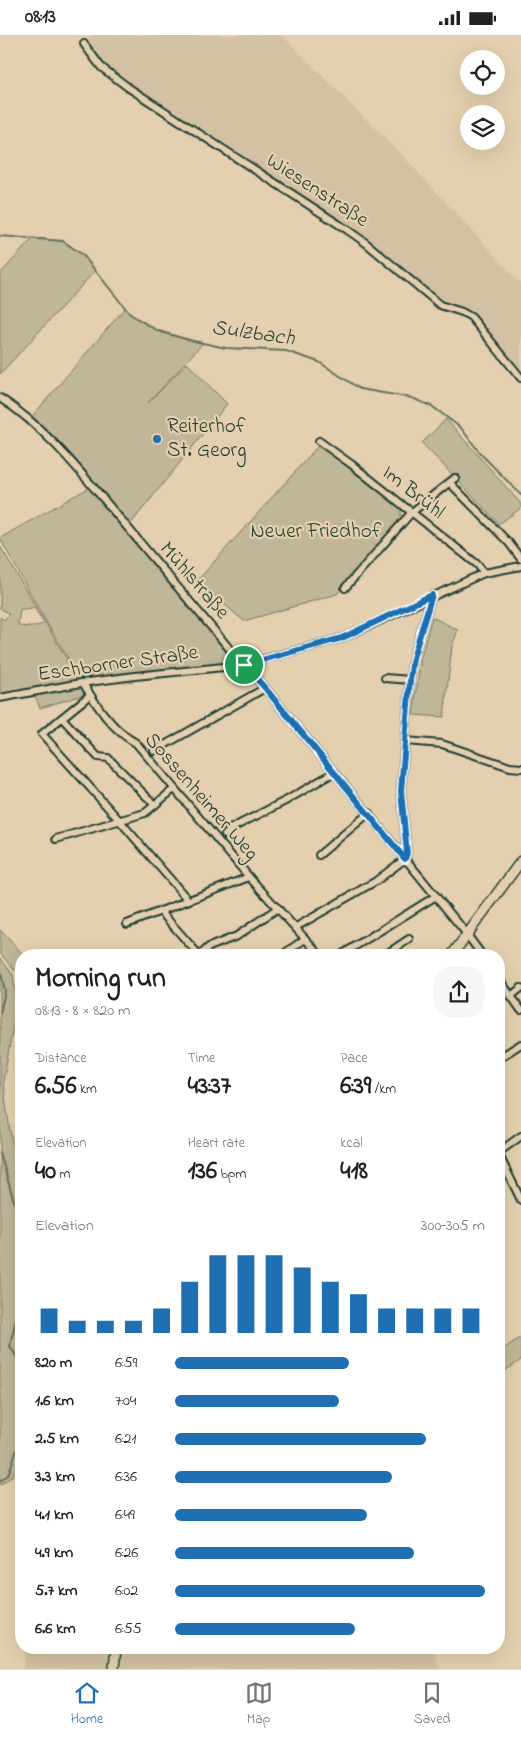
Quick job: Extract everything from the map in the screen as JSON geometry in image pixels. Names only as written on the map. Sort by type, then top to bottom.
[{"type":"street","name":"Wiesenstraße","points":[[84,44],[101,67],[129,88],[346,229],[370,246],[440,305],[471,317],[521,378]]},
{"type":"street","name":"Mühlstraße","points":[[0,398],[20,411],[92,486],[265,688],[333,773],[369,813],[478,949]]},
{"type":"street","name":"Im Brühl","points":[[319,441],[412,512],[478,565],[484,573]]},
{"type":"street","points":[[345,588],[412,512],[452,480],[510,543],[521,559]]},
{"type":"street","name":"Eschborner Straße","points":[[0,697],[83,683],[244,665],[342,638],[432,595],[484,573],[521,566]]},
{"type":"street","points":[[296,927],[376,881],[405,859],[407,853],[401,791],[410,680],[413,658],[432,595]]},
{"type":"street","points":[[385,679],[410,680]]},
{"type":"street","name":"Sossenheimer Weg","points":[[83,683],[94,703],[123,736],[136,743],[249,877],[314,949]]},
{"type":"street","points":[[154,751],[265,688]]},
{"type":"street","points":[[90,695],[42,735],[188,900]]},
{"type":"street","points":[[62,717],[98,757],[108,758],[155,805]]},
{"type":"street","points":[[405,741],[442,744],[477,757],[496,761],[510,767],[521,768]]},
{"type":"street","points":[[225,835],[232,828],[288,800],[333,773]]},
{"type":"street","points":[[56,839],[145,813],[174,789]]},
{"type":"street","points":[[319,855],[369,813]]},
{"type":"street","points":[[456,949],[520,863]]},
{"type":"street","points":[[127,924],[249,877]]},
{"type":"street","points":[[351,949],[436,896]]},
{"type":"street","points":[[207,949],[237,936],[278,908]]},
{"type":"street","points":[[160,912],[194,949]]},
{"type":"street","points":[[291,949],[305,939]]},
{"type":"street","points":[[394,949],[409,939]]},
{"type":"street","points":[[505,988],[521,1010]]},
{"type":"street","points":[[511,996],[521,988]]},
{"type":"street","points":[[505,1054],[521,1044]]},
{"type":"street","points":[[505,1149],[521,1136]]},
{"type":"street","points":[[505,1167],[521,1200]]},
{"type":"street","points":[[114,1669],[115,1654]]},
{"type":"shaded area","points":[[92,35],[282,35],[404,157],[521,284],[521,383],[464,315],[439,308],[371,250],[99,71],[81,45]]},
{"type":"shaded area","points":[[25,1654],[120,1654],[117,1669],[23,1669]]},
{"type":"shaded area","points":[[121,1654],[435,1654],[440,1669],[122,1669]]},
{"type":"green space","points":[[33,238],[63,241],[83,255],[95,271],[0,374],[0,274]]},
{"type":"green space","points":[[125,308],[132,315],[151,327],[203,343],[148,403],[187,363],[227,404],[129,526],[243,665],[83,683],[41,613],[0,538],[92,486],[29,420]]},
{"type":"green space","points":[[446,419],[521,504],[521,508],[499,524],[422,443]]},
{"type":"green space","name":"Neuer Friedhof","points":[[319,445],[401,507],[401,520],[337,594],[244,621],[197,581]]},
{"type":"green space","points":[[0,546],[81,683],[0,698],[0,617],[4,620],[9,614],[0,608]],"holes":[[[34,607],[44,624],[32,627],[18,626],[20,609]]]},
{"type":"green space","points":[[432,617],[458,630],[452,646],[444,717],[413,715],[421,657]]},
{"type":"green space","points":[[79,684],[86,694],[40,708],[34,693]]},
{"type":"green space","points":[[0,930],[18,949],[15,949],[15,970],[0,953]]},
{"type":"green space","points":[[0,958],[13,975],[15,990],[15,1016],[3,1082],[15,1154],[15,1470],[12,1476],[0,1485]]},
{"type":"green space","points":[[521,1337],[521,1360],[505,1371],[505,1348]]},
{"type":"waterway","name":"Sulzbach","points":[[0,236],[63,241],[83,255],[130,314],[158,331],[226,348],[286,351],[319,362],[360,389],[412,398],[433,407],[461,428],[480,453],[521,495]]},
{"type":"waterway","points":[[0,968],[5,991],[0,1013]]},
{"type":"waterway","points":[[0,1153],[15,1205]]},
{"type":"waterway","points":[[15,1323],[10,1346],[15,1354]]},
{"type":"waterway","points":[[0,1481],[8,1475],[15,1455]]},
{"type":"place","name":"Reiterhof St. Georg","points":[[157,439]]},
{"type":"route","points":[[432,595],[413,658],[410,680],[401,791],[407,853],[405,859],[369,813],[333,773],[265,688],[244,665],[342,638],[432,595]]}]
